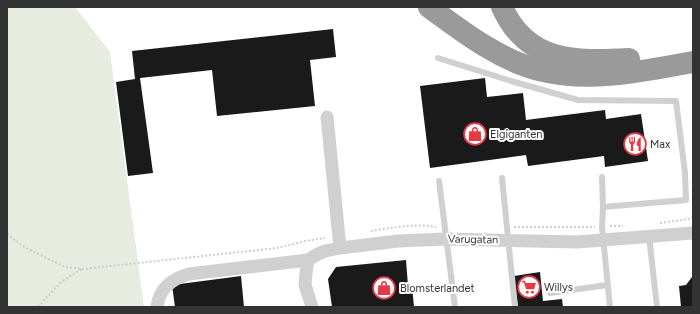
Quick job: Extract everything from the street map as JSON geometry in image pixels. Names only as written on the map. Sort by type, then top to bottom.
[{"type":"highway","points":[[429,7],[463,31],[500,54],[538,70],[567,75],[600,76],[693,62]]},
{"type":"highway","points":[[502,7],[514,29],[529,43],[539,49],[566,58],[589,60],[632,59],[693,49]]},
{"type":"street","points":[[327,117],[340,248]]},
{"type":"street","name":"Varugatan","points":[[157,307],[162,289],[173,280],[185,275],[196,272],[308,260],[320,253],[340,248],[398,241],[446,239],[577,242],[692,232]]},
{"type":"street","points":[[308,260],[305,285],[312,307]]},
{"type":"lane","points":[[438,58],[578,100],[676,102],[685,173],[686,200],[603,207]]},
{"type":"lane","points":[[602,177],[602,227],[610,307]]},
{"type":"lane","points":[[502,178],[515,307]]},
{"type":"lane","points":[[439,181],[455,307]]},
{"type":"lane","points":[[649,236],[658,307]]},
{"type":"lane","points":[[550,292],[608,285]]},
{"type":"path","points":[[693,7],[693,12]]},
{"type":"path","points":[[38,307],[60,282],[75,272],[83,269]]},
{"type":"shaded area","points":[[7,7],[75,7],[110,52],[144,307],[7,307]]},
{"type":"building","points":[[333,29],[336,57],[310,60],[315,106],[217,116],[212,70],[140,78],[153,173],[128,176],[116,82],[135,79],[132,51]]},
{"type":"building","points":[[485,78],[487,97],[523,93],[526,120],[605,110],[606,119],[641,114],[648,161],[605,167],[604,156],[528,166],[526,155],[430,168],[420,86]]},
{"type":"building","points":[[406,260],[408,286],[412,286],[414,307],[332,307],[328,279],[336,267]]},
{"type":"building","name":"Willys","points":[[540,272],[543,301],[562,299],[563,307],[518,307],[514,276]]},
{"type":"building","points":[[241,276],[244,307],[175,307],[172,285]]},
{"type":"building","points":[[692,277],[693,307],[681,307],[679,286],[686,285]]},
{"type":"place","name":"Elgiganten","points":[[475,134]]},
{"type":"place","name":"Max","points":[[635,144]]},
{"type":"place","name":"Willys","points":[[529,287]]},
{"type":"place","name":"Blomsterlandet","points":[[384,288]]}]
